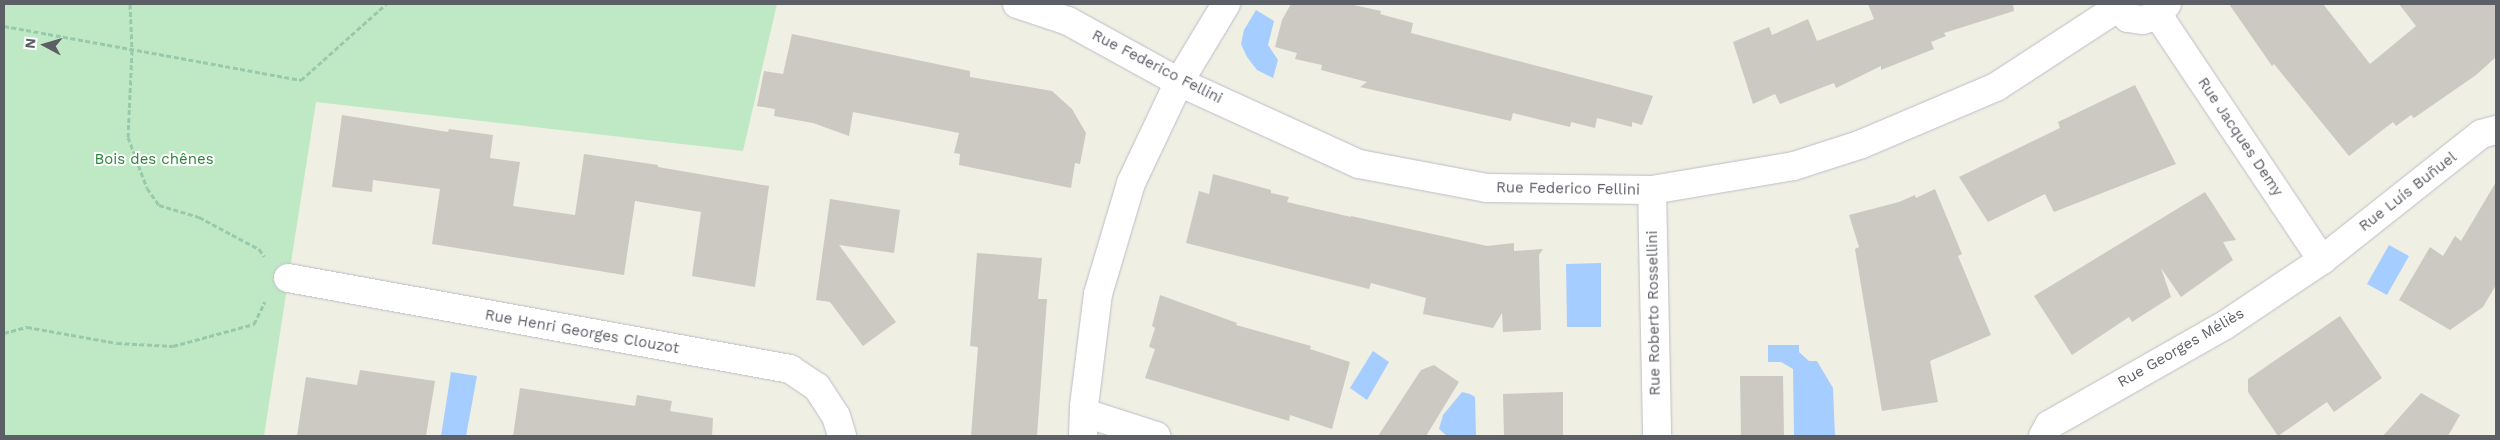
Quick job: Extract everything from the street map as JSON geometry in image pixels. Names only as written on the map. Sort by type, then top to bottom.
[{"type":"street","name":"Rue Federico Fellini","points":[[1017,4],[1068,21],[1179,82],[1359,164],[1487,188],[1652,190],[1794,166],[1862,144],[1996,88],[2116,6]]},
{"type":"street","points":[[1156,436],[1084,425],[1098,294],[1130,183],[1179,82],[1226,4]]},
{"type":"street","points":[[2116,6],[2128,18],[2142,20],[2162,9]]},
{"type":"street","name":"Rue Jacques Demy","points":[[2162,9],[2322,260]]},
{"type":"street","name":"Rue Luís Buñuel","points":[[2322,260],[2481,134],[2496,130]]},
{"type":"street","name":"Rue Roberto Rossellini","points":[[1652,190],[1657,436]]},
{"type":"street","name":"Rue Georges Méliès","points":[[2043,436],[2049,425],[2225,324],[2322,260]]},
{"type":"street","name":"Rue Henri Georges Clouzot","points":[[275,279],[790,369],[817,387],[836,416],[842,436]]},
{"type":"path","points":[[4,332],[27,327],[117,343],[173,346],[254,324],[275,279],[259,249],[199,217],[159,205],[147,188],[128,137],[132,50],[130,4]]},
{"type":"path","points":[[4,26],[302,80],[386,4]]},
{"type":"green space","name":"Bois des chênes","points":[[4,4],[777,4],[743,151],[316,102],[264,436],[4,436]]},
{"type":"water","points":[[1256,10],[1274,21],[1268,45],[1278,60],[1273,78],[1257,70],[1247,57],[1241,44],[1244,30]]},
{"type":"water","points":[[2389,245],[2409,256],[2387,295],[2367,284]]},
{"type":"water","points":[[1601,263],[1601,327],[1567,327],[1566,264]]},
{"type":"water","points":[[1768,345],[1799,345],[1799,352],[1809,361],[1817,361],[1833,388],[1835,436],[1794,436],[1793,369],[1781,362],[1768,362]]},
{"type":"water","points":[[1373,351],[1389,362],[1367,400],[1350,388]]},
{"type":"water","points":[[451,372],[477,376],[466,436],[441,436]]},
{"type":"water","points":[[1462,392],[1475,397],[1476,436],[1447,436],[1439,429],[1443,415]]},
{"type":"building","points":[[1291,4],[1349,4],[1381,11],[1380,14],[1413,23],[1411,33],[1653,96],[1642,125],[1632,122],[1632,127],[1597,118],[1595,128],[1571,122],[1570,127],[1513,113],[1511,121],[1360,87],[1367,82],[1321,70],[1322,65],[1295,59],[1297,53],[1275,47],[1282,20]]},
{"type":"building","points":[[1868,4],[2013,4],[2014,11],[1944,33],[1946,36],[1931,42],[1934,49],[1881,70],[1881,66],[1836,88],[1834,83],[1780,104],[1775,94],[1753,104],[1733,42],[1769,27],[1772,35],[1808,19],[1817,41],[1874,19]]},
{"type":"building","points":[[2229,4],[2323,4],[2370,64],[2416,26],[2399,4],[2496,4],[2496,57],[2476,75],[2414,118],[2411,115],[2396,126],[2393,122],[2349,156],[2274,64],[2272,66]]},
{"type":"building","points":[[792,34],[970,71],[970,77],[1052,91],[1072,109],[1086,133],[1080,164],[1075,163],[1071,188],[959,165],[960,154],[954,153],[959,133],[853,112],[849,136],[813,123],[774,116],[775,109],[757,106],[764,71],[783,74]]},
{"type":"building","points":[[2135,85],[2176,164],[2054,212],[2045,194],[1988,222],[1959,177],[2060,128],[2058,122]]},
{"type":"building","points":[[342,115],[448,132],[449,129],[493,135],[490,158],[520,162],[513,206],[575,215],[584,154],[658,165],[658,167],[769,186],[755,287],[692,276],[701,212],[635,201],[624,275],[432,244],[440,189],[373,180],[372,192],[332,187]]},
{"type":"building","points":[[1213,174],[1271,190],[1271,193],[1289,197],[1287,202],[1351,217],[1487,246],[1514,243],[1514,251],[1543,249],[1539,255],[1541,330],[1503,332],[1502,313],[1493,328],[1423,314],[1426,298],[1371,283],[1369,289],[1186,243],[1199,191],[1209,194]]},
{"type":"building","points":[[2496,182],[2496,285],[2483,307],[2450,330],[2399,300],[2430,247],[2443,256],[2455,236],[2461,241]]},
{"type":"building","points":[[1935,189],[1962,254],[1958,256],[1991,335],[1930,361],[1938,402],[1882,411],[1855,249],[1859,247],[1849,215],[1899,202],[1915,195],[1916,198]]},
{"type":"building","points":[[2205,192],[2236,240],[2223,242],[2233,260],[2181,297],[2161,268],[2171,297],[2132,322],[2129,317],[2072,355],[2034,296]]},
{"type":"building","points":[[830,199],[900,210],[894,253],[839,245],[896,322],[863,346],[830,302],[816,300]]},
{"type":"building","points":[[977,253],[1042,258],[1038,299],[1047,299],[1037,436],[971,436],[978,347],[970,346]]},
{"type":"building","points":[[1160,295],[1237,323],[1236,325],[1311,346],[1310,349],[1350,362],[1332,429],[1290,415],[1289,421],[1145,378],[1155,349],[1149,347],[1155,328],[1152,326]]},
{"type":"building","points":[[2340,316],[2382,378],[2334,412],[2327,402],[2278,436],[2248,392],[2248,379]]},
{"type":"building","points":[[1434,365],[1459,382],[1426,436],[1378,436],[1421,370]]},
{"type":"building","points":[[360,370],[435,381],[426,436],[297,436],[306,377],[357,385]]},
{"type":"building","points":[[1740,376],[1783,376],[1784,436],[1741,436]]},
{"type":"building","points":[[520,388],[635,406],[637,395],[672,401],[670,411],[713,418],[712,436],[513,436]]},
{"type":"building","points":[[1563,392],[1563,436],[1504,436],[1503,394]]},
{"type":"building","points":[[2421,393],[2460,415],[2448,436],[2383,436]]}]
